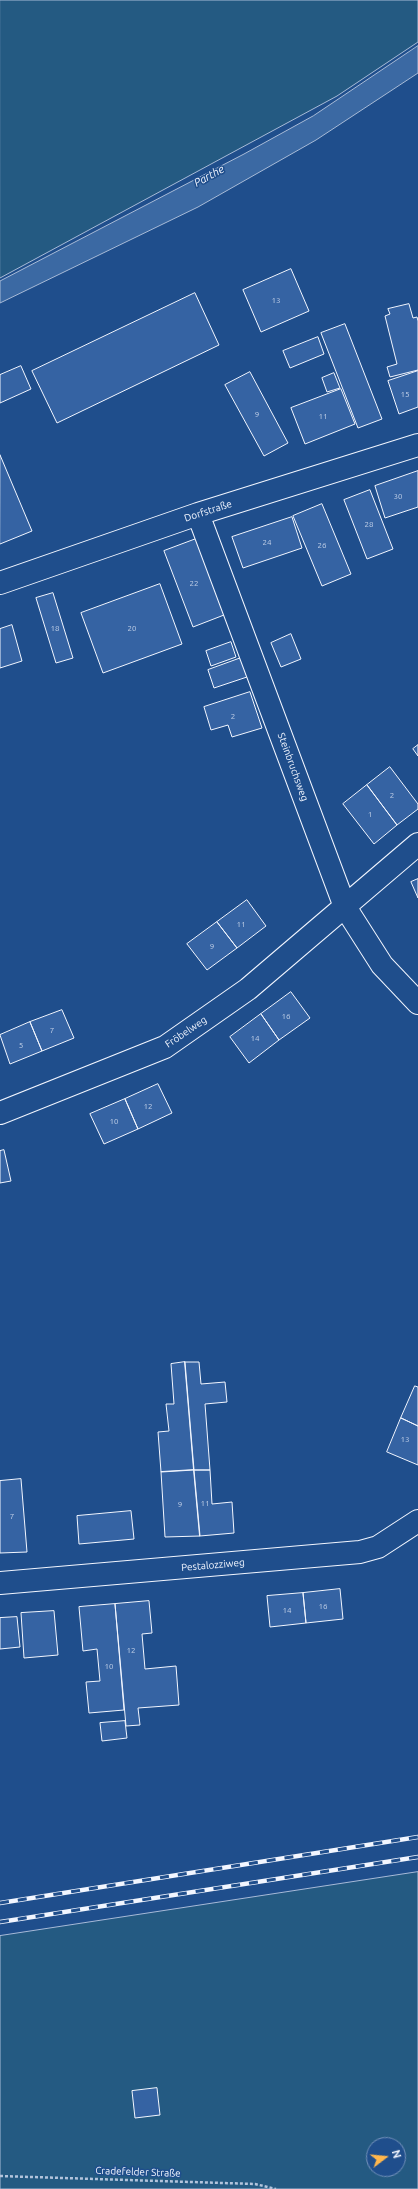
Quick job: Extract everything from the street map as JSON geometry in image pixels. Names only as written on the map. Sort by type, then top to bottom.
[{"type":"street","name":"Dorfstraße","points":[[0,583],[198,514],[418,445]]},
{"type":"street","name":"Steinbruchsweg","points":[[198,514],[345,907],[382,965],[418,1003]]},
{"type":"street","name":"Fröbelweg","points":[[0,1113],[165,1047],[248,989],[418,844]]},
{"type":"street","name":"Pestalozziweg","points":[[0,1584],[360,1552],[378,1547],[418,1521]]},
{"type":"path","name":"Cradefelder Straße","points":[[0,2176],[255,2184],[276,2189]]},
{"type":"shaded area","points":[[0,0],[418,0],[418,42],[337,96],[0,278]]},
{"type":"shaded area","points":[[418,1872],[418,2189],[0,2189],[0,1936]]},
{"type":"water","name":"Parthe","points":[[418,46],[418,73],[316,140],[198,207],[0,303],[0,281],[244,154],[313,116]]},
{"type":"building","points":[[291,269],[309,311],[261,332],[243,290]]},
{"type":"building","points":[[195,293],[219,345],[57,423],[32,371]]},
{"type":"building","points":[[409,304],[413,318],[417,317],[418,321],[418,370],[390,377],[387,367],[397,364],[385,316],[390,314],[388,309]]},
{"type":"building","points":[[345,324],[382,419],[358,428],[321,333]]},
{"type":"building","points":[[318,337],[324,354],[290,368],[283,351]]},
{"type":"building","points":[[21,366],[31,389],[0,403],[0,375]]},
{"type":"building","points":[[418,371],[418,407],[399,414],[388,381]]},
{"type":"building","points":[[250,372],[288,443],[264,456],[225,385]]},
{"type":"building","points":[[334,373],[340,388],[327,392],[322,378]]},
{"type":"building","points":[[341,389],[355,424],[305,444],[291,408]]},
{"type":"building","points":[[0,455],[32,531],[0,544]]},
{"type":"building","points":[[418,471],[418,507],[385,518],[375,486]]},
{"type":"building","points":[[370,490],[393,549],[367,559],[344,500]]},
{"type":"building","points":[[322,504],[351,574],[322,586],[293,516]]},
{"type":"building","points":[[292,517],[302,548],[243,568],[232,537]]},
{"type":"building","points":[[196,539],[224,615],[193,627],[164,551]]},
{"type":"building","points":[[160,584],[182,644],[103,673],[81,613]]},
{"type":"building","points":[[53,593],[73,658],[56,663],[36,598]]},
{"type":"building","points":[[12,625],[22,661],[0,668],[0,629]]},
{"type":"building","points":[[291,634],[301,659],[281,667],[271,643]]},
{"type":"building","points":[[231,642],[236,657],[211,666],[206,651]]},
{"type":"building","points":[[241,658],[247,677],[214,688],[208,670]]},
{"type":"building","points":[[250,692],[262,728],[232,737],[228,725],[211,730],[204,707]]},
{"type":"building","points":[[418,745],[418,756],[413,749]]},
{"type":"building","points":[[390,767],[418,804],[418,809],[397,825],[367,785]]},
{"type":"building","points":[[367,785],[397,825],[374,844],[343,804]]},
{"type":"building","points":[[418,879],[418,898],[411,882]]},
{"type":"building","points":[[247,900],[266,926],[237,948],[217,922]]},
{"type":"building","points":[[217,922],[237,948],[207,970],[187,944]]},
{"type":"building","points":[[291,992],[310,1018],[279,1040],[261,1014]]},
{"type":"building","points":[[62,1010],[74,1038],[42,1051],[30,1022]]},
{"type":"building","points":[[261,1014],[279,1040],[249,1063],[230,1037]]},
{"type":"building","points":[[30,1022],[42,1051],[10,1064],[0,1035]]},
{"type":"building","points":[[158,1084],[172,1113],[138,1129],[125,1099]]},
{"type":"building","points":[[125,1099],[138,1129],[104,1144],[90,1114]]},
{"type":"building","points":[[4,1150],[11,1181],[0,1183],[0,1151]]},
{"type":"building","points":[[185,1362],[199,1362],[201,1384],[225,1382],[227,1402],[205,1404],[210,1470],[194,1470]]},
{"type":"building","points":[[185,1362],[194,1470],[161,1472],[158,1432],[169,1431],[166,1404],[174,1404],[171,1364]]},
{"type":"building","points":[[415,1386],[418,1387],[418,1426],[401,1418]]},
{"type":"building","points":[[401,1418],[418,1426],[418,1465],[387,1452]]},
{"type":"building","points":[[194,1470],[210,1470],[212,1504],[232,1502],[234,1533],[200,1536]]},
{"type":"building","points":[[194,1470],[200,1536],[165,1537],[161,1472]]},
{"type":"building","points":[[21,1479],[27,1552],[0,1553],[0,1481]]},
{"type":"building","points":[[131,1511],[134,1539],[79,1544],[77,1516]]},
{"type":"building","points":[[340,1589],[343,1619],[306,1623],[303,1593]]},
{"type":"building","points":[[303,1593],[306,1623],[270,1627],[267,1596]]},
{"type":"building","points":[[149,1601],[152,1633],[142,1634],[145,1669],[176,1666],[179,1705],[138,1708],[140,1725],[126,1726],[115,1604]]},
{"type":"building","points":[[115,1604],[124,1710],[89,1713],[86,1682],[100,1681],[97,1649],[83,1651],[79,1607]]},
{"type":"building","points":[[54,1611],[58,1655],[24,1658],[21,1613]]},
{"type":"building","points":[[17,1617],[20,1647],[0,1649],[0,1618]]},
{"type":"building","points":[[125,1721],[127,1738],[102,1741],[100,1723]]},
{"type":"building","points":[[157,2088],[160,2115],[135,2118],[132,2091]]},
{"type":"railway","points":[[0,1903],[418,1837]]},
{"type":"railway","points":[[0,1922],[418,1857]]}]
